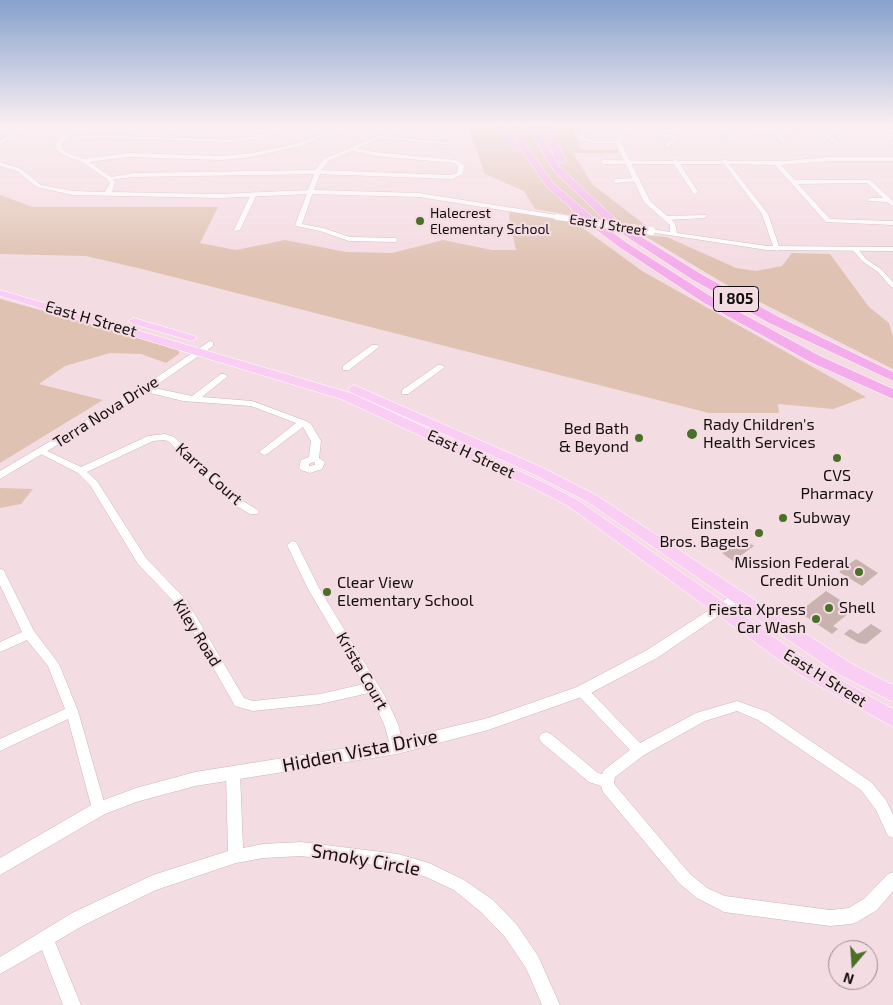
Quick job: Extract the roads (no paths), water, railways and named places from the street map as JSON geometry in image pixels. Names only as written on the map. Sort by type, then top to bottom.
[{"type":"highway","name":"I 805","points":[[541,172],[550,185],[591,221],[668,276],[815,359],[893,395]]},
{"type":"highway","name":"I 805","points":[[561,172],[618,226],[697,277],[774,320],[893,377]]},
{"type":"highway","points":[[567,172],[574,186]]},
{"type":"highway","points":[[815,359],[830,372],[893,405]]},
{"type":"main road","name":"East H Street","points":[[0,285],[39,293],[347,386],[554,478],[591,498],[842,667],[893,694]]},
{"type":"main road","name":"East H Street","points":[[0,293],[209,345],[346,396],[540,486],[572,503],[807,670],[893,719]]},
{"type":"street","name":"East J Street","points":[[16,172],[29,184],[44,190],[72,195],[205,195],[310,192],[426,196],[651,231],[777,248],[893,249]]},
{"type":"street","points":[[100,172],[113,183],[108,195]]},
{"type":"street","points":[[109,178],[130,175],[318,172],[452,177],[460,174],[460,172]]},
{"type":"street","points":[[318,172],[298,225],[322,229],[349,238],[395,240]]},
{"type":"street","points":[[632,172],[647,202],[674,226],[674,234]]},
{"type":"street","points":[[682,172],[695,192]]},
{"type":"street","points":[[732,172],[765,214],[777,248]]},
{"type":"street","points":[[785,172],[828,221],[838,223],[893,223]]},
{"type":"street","points":[[616,181],[636,180]]},
{"type":"street","points":[[794,182],[869,181],[891,202]]},
{"type":"street","points":[[237,230],[254,194]]},
{"type":"street","points":[[870,200],[891,202]]},
{"type":"street","points":[[666,218],[704,216]]},
{"type":"street","points":[[855,249],[864,260],[880,271],[893,286]]},
{"type":"street","name":"Terra Nova Drive","points":[[0,476],[148,387],[209,345]]},
{"type":"street","points":[[346,368],[374,347]]},
{"type":"street","points":[[404,392],[441,367]]},
{"type":"street","points":[[195,398],[224,376]]},
{"type":"street","points":[[148,387],[174,396],[252,404],[303,423],[308,426],[316,441],[314,459]]},
{"type":"street","points":[[264,452],[303,423]]},
{"type":"street","name":"Karra Court","points":[[82,471],[150,438],[165,437],[171,439],[234,500],[254,512]]},
{"type":"street","name":"Kiley Road","points":[[42,452],[82,471],[95,483],[144,564],[183,604],[240,702],[253,706],[320,700],[371,686]]},
{"type":"street","name":"Krista Court","points":[[292,545],[314,589],[387,713],[397,748]]},
{"type":"street","points":[[0,572],[28,634],[53,664],[72,710],[99,809]]},
{"type":"street","name":"Hidden Vista Drive","points":[[0,867],[99,809],[136,795],[195,779],[397,748],[488,724],[582,691],[652,654],[737,597]]},
{"type":"street","points":[[0,647],[28,634]]},
{"type":"street","points":[[582,691],[639,751]]},
{"type":"street","points":[[893,831],[881,805],[866,786],[763,716],[737,706],[701,717],[639,751],[609,774],[607,782],[608,788],[685,879],[702,893],[724,904],[830,918],[851,916],[871,904],[893,880]]},
{"type":"street","points":[[0,745],[72,710]]},
{"type":"street","points":[[546,738],[594,778],[607,782]]},
{"type":"street","points":[[233,773],[236,856]]},
{"type":"street","name":"Smoky Circle","points":[[0,966],[93,911],[140,888],[189,870],[236,856],[263,851],[301,849],[398,861],[445,877],[487,906],[511,932],[532,962],[551,1005]]},
{"type":"street","points":[[46,938],[72,1005]]},
{"type":"place","name":"Halecrest Elementary School","points":[[420,221]]},
{"type":"place","name":"Rady Children's Health Services","points":[[692,434]]},
{"type":"place","name":"Bed Bath & Beyond","points":[[639,438]]},
{"type":"place","name":"CVS Pharmacy","points":[[837,458]]},
{"type":"place","name":"Subway","points":[[783,518]]},
{"type":"place","name":"Einstein Bros. Bagels","points":[[759,533]]},
{"type":"place","name":"Mission Federal Credit Union","points":[[859,572]]},
{"type":"place","name":"Clear View Elementary School","points":[[327,592]]},
{"type":"place","name":"Shell","points":[[829,608]]},
{"type":"place","name":"Fiesta Xpress Car Wash","points":[[816,619]]}]
